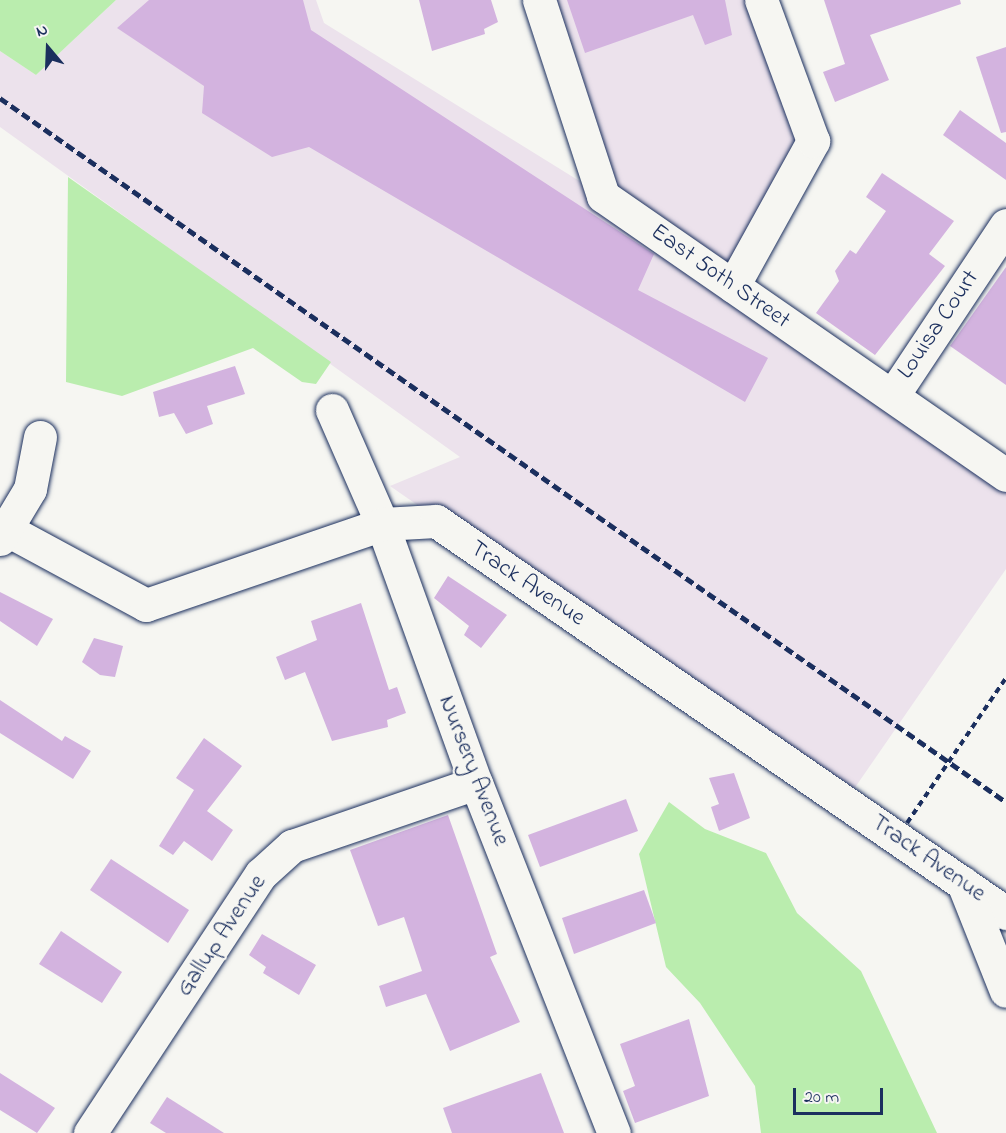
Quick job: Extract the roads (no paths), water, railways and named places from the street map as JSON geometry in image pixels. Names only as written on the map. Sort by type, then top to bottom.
[{"type":"street","name":"East 50th Street","points":[[539,0],[603,196],[1006,476]]},
{"type":"street","points":[[733,286],[813,141],[761,0]]},
{"type":"street","name":"Louisa Court","points":[[892,395],[1006,225]]},
{"type":"street","name":"Nursery Avenue","points":[[332,410],[382,524],[476,783],[614,1133]]},
{"type":"street","points":[[2,532],[30,489],[40,437]]},
{"type":"street","name":"Track Avenue","points":[[2,532],[146,606],[382,524],[436,521],[1006,913]]},
{"type":"street","name":"Gallup Avenue","points":[[90,1133],[261,874],[292,846],[476,783]]},
{"type":"street","points":[[963,883],[1006,991]]},
{"type":"railway","points":[[0,98],[1006,802]]}]
